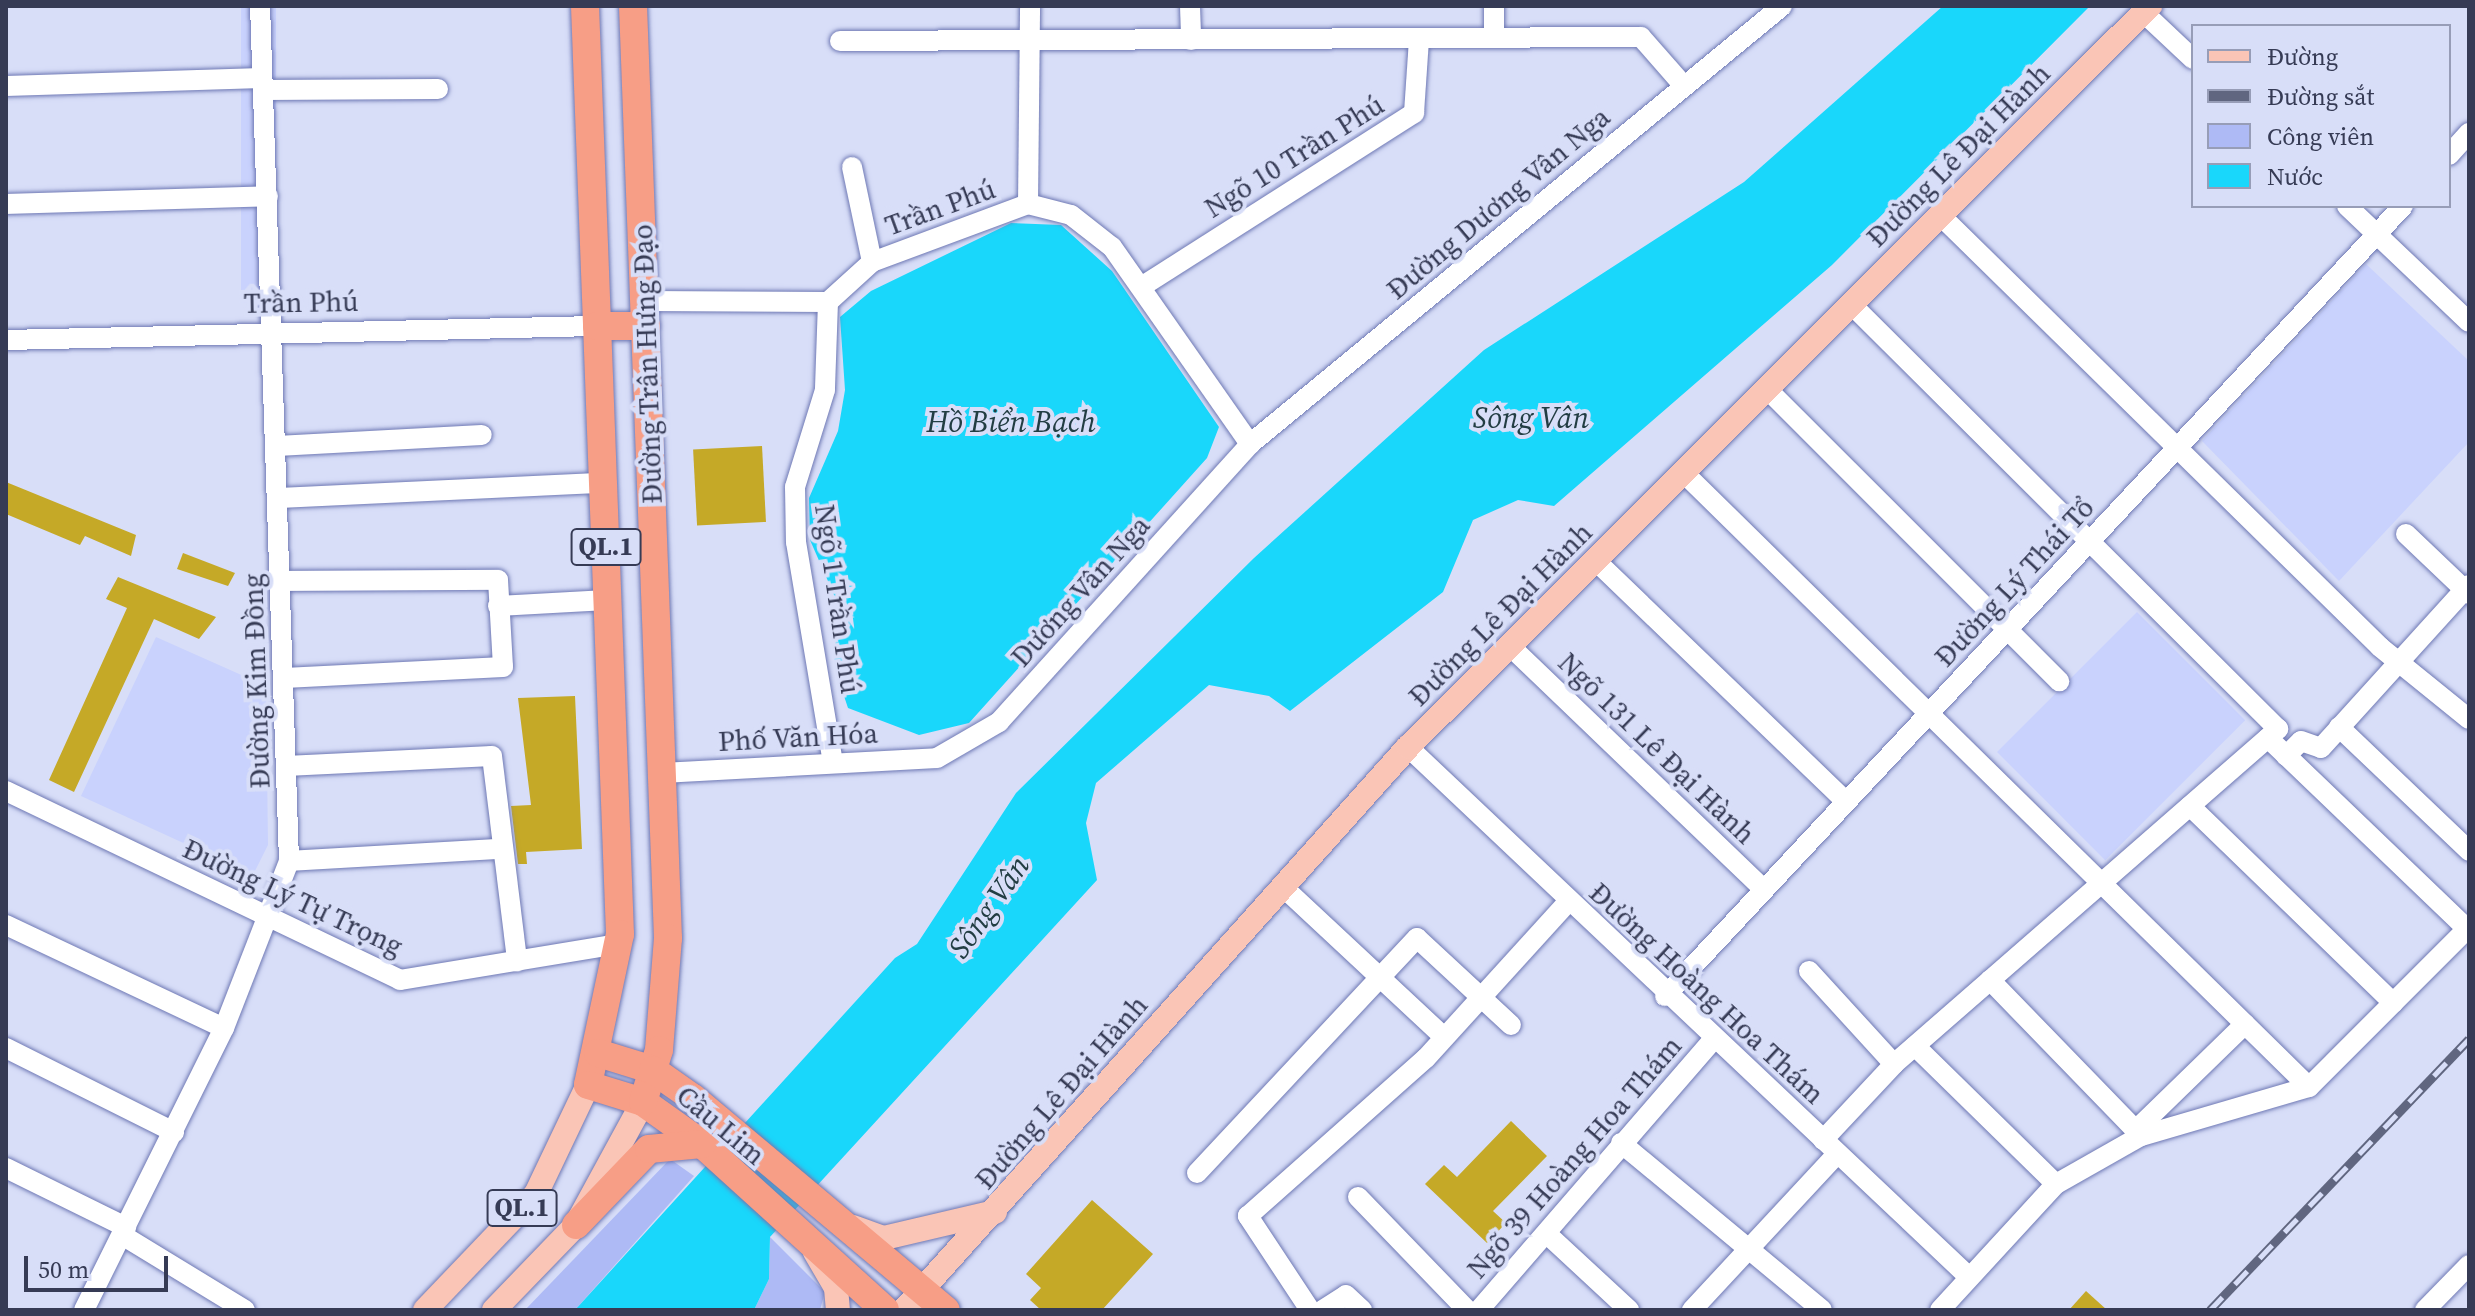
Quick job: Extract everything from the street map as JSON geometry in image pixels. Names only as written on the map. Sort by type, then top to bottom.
[{"type":"highway","name":"Đường Trân Hưng Đạo","points":[[585,6],[618,944],[598,1053],[588,1085]]},
{"type":"highway","name":"Đường Trân Hưng Đạo","points":[[633,6],[668,938],[653,1070],[643,1102]]},
{"type":"highway","points":[[597,326],[645,314]]},
{"type":"highway","points":[[668,938],[671,1028],[693,1098]]},
{"type":"highway","name":"Cầu Lim","points":[[598,1053],[653,1070],[693,1098],[832,1219],[913,1301],[946,1310]]},
{"type":"highway","name":"Cầu Lim","points":[[588,1085],[643,1102],[702,1144],[885,1310]]},
{"type":"highway","points":[[576,1225],[649,1149],[702,1144]]},
{"type":"main road","name":"Đường Lê Đại Hành","points":[[913,1301],[1408,747],[1768,390],[2143,8]]},
{"type":"main road","name":"QL.1","points":[[425,1310],[536,1194],[588,1085]]},
{"type":"main road","name":"QL.1","points":[[494,1310],[576,1225],[643,1102]]},
{"type":"main road","points":[[832,1219],[884,1238],[995,1212]]},
{"type":"main road","points":[[810,1243],[836,1288],[838,1310]]},
{"type":"street","name":"Đường Kim Đồng","points":[[84,1310],[224,1028],[272,918],[289,861],[274,330],[260,6]]},
{"type":"street","points":[[1028,204],[1030,6]]},
{"type":"street","points":[[1190,6],[1191,40]]},
{"type":"street","points":[[1494,6],[1494,38]]},
{"type":"street","name":"Đường Dương Vân Nga","points":[[1250,444],[1782,6]]},
{"type":"street","points":[[2143,8],[2191,57]]},
{"type":"street","points":[[840,41],[1641,37],[1684,86]]},
{"type":"street","name":"Ngõ 10 Trần Phú","points":[[1141,287],[1414,113],[1419,39]]},
{"type":"street","points":[[6,86],[263,84],[438,89]]},
{"type":"street","points":[[2451,153],[2469,133]]},
{"type":"street","points":[[852,167],[872,262]]},
{"type":"street","points":[[6,204],[268,196]]},
{"type":"street","name":"Trần Phú","points":[[828,302],[872,262],[1028,204],[1071,215],[1112,247],[1250,444]]},
{"type":"street","points":[[2349,208],[2468,319]]},
{"type":"street","name":"Đường Lý Thái Tổ","points":[[1665,996],[2401,208]]},
{"type":"street","points":[[1940,215],[2398,660],[2469,719]]},
{"type":"street","points":[[645,314],[828,302]]},
{"type":"street","name":"Ngõ 1 Trần Phú","points":[[828,302],[825,390],[795,487],[796,542],[833,763]]},
{"type":"street","points":[[1692,1310],[1830,1147],[1894,1064],[2278,729],[1851,304]]},
{"type":"street","name":"Trần Phú","points":[[6,340],[274,330],[597,326]]},
{"type":"street","points":[[1768,390],[2059,681]]},
{"type":"street","points":[[277,446],[482,435]]},
{"type":"street","name":"Dương Vân Nga","points":[[937,758],[999,722],[1250,444]]},
{"type":"street","points":[[1684,473],[2309,1087]]},
{"type":"street","points":[[279,498],[603,483]]},
{"type":"street","points":[[2286,756],[2301,741],[2321,748],[2398,660],[2468,590],[2406,534]]},
{"type":"street","points":[[1596,561],[1846,802]]},
{"type":"street","points":[[281,581],[498,580],[503,667],[284,678]]},
{"type":"street","points":[[498,606],[607,600]]},
{"type":"street","name":"Ngõ 131 Lê Đại Hành","points":[[1510,646],[1764,890]]},
{"type":"street","points":[[2339,727],[2469,851]]},
{"type":"street","points":[[2138,1133],[2309,1087],[2468,928],[2268,738]]},
{"type":"street","name":"Đường Hoàng Hoa Thám","points":[[1408,747],[1712,1041],[1969,1277]]},
{"type":"street","points":[[286,766],[492,756],[500,849],[517,961]]},
{"type":"street","name":"Phố Văn Hóa","points":[[662,773],[937,758]]},
{"type":"street","name":"Đường Lý Tự Trọng","points":[[6,791],[400,980],[618,944]]},
{"type":"street","points":[[2190,806],[2393,1003]]},
{"type":"street","points":[[289,861],[500,849]]},
{"type":"street","points":[[1283,887],[1444,1037]]},
{"type":"street","points":[[1310,1310],[1248,1216],[1444,1037],[1568,902]]},
{"type":"street","points":[[6,925],[224,1028]]},
{"type":"street","points":[[1197,1173],[1417,938],[1511,1025]]},
{"type":"street","points":[[1809,971],[1894,1064]]},
{"type":"street","points":[[1990,980],[2138,1133]]},
{"type":"street","points":[[1940,1310],[2056,1184],[2138,1133],[2245,1024]]},
{"type":"street","name":"Ngõ 39 Hoàng Hoa Thám","points":[[1479,1310],[1712,1041]]},
{"type":"street","points":[[1915,1046],[2056,1184]]},
{"type":"street","points":[[6,1048],[174,1132]]},
{"type":"street","points":[[1621,1143],[1744,1250],[1822,1310]]},
{"type":"street","points":[[6,1168],[124,1231],[245,1310]]},
{"type":"street","points":[[1358,1197],[1467,1310]]},
{"type":"street","points":[[1547,1234],[1629,1310]]},
{"type":"street","points":[[2425,1310],[2464,1279]]},
{"type":"street","points":[[1323,1310],[1346,1295],[1362,1310]]},
{"type":"shaded area","points":[[241,6],[276,6],[276,303],[241,303]]},
{"type":"shaded area","points":[[2366,264],[2469,361],[2469,442],[2339,581],[2202,441]]},
{"type":"shaded area","points":[[2137,612],[2245,720],[2105,860],[1997,752]]},
{"type":"shaded area","points":[[156,637],[266,686],[268,845],[253,875],[81,796]]},
{"type":"green space","points":[[670,1159],[694,1176],[575,1310],[525,1310]]},
{"type":"green space","points":[[770,1237],[825,1292],[820,1310],[754,1310],[769,1279]]},
{"type":"water","name":"Sông Vân","points":[[1943,6],[2090,6],[1832,265],[1554,506],[1518,500],[1473,520],[1443,592],[1290,711],[1269,696],[1209,685],[1096,783],[1086,823],[1097,880],[770,1237],[769,1279],[754,1310],[575,1310],[895,958],[917,944],[1016,793],[1254,558],[1484,350],[1744,182]]},
{"type":"water","name":"Hồ Biển Bạch","points":[[1011,223],[1061,225],[1112,271],[1219,427],[1207,458],[969,723],[919,735],[848,708],[834,666],[838,604],[810,540],[809,498],[838,431],[845,390],[840,317],[871,291]]},
{"type":"building","points":[[762,446],[766,522],[697,526],[693,450]]},
{"type":"building","points":[[6,482],[136,535],[131,556],[85,536],[80,545],[6,514]]},
{"type":"building","points":[[183,553],[235,573],[228,586],[177,569]]},
{"type":"building","points":[[118,577],[216,617],[199,639],[154,619],[74,792],[49,780],[127,608],[106,599]]},
{"type":"building","points":[[575,696],[582,849],[526,852],[527,864],[518,864],[511,806],[531,805],[518,698]]},
{"type":"building","points":[[1511,1121],[1547,1156],[1493,1211],[1506,1223],[1487,1243],[1425,1184],[1444,1165],[1457,1177]]},
{"type":"building","points":[[1092,1200],[1153,1254],[1102,1310],[1041,1310],[1030,1300],[1041,1288],[1026,1274]]},
{"type":"building","points":[[2086,1291],[2107,1310],[2069,1310]]},
{"type":"railway","points":[[2210,1310],[2469,1039]]}]
